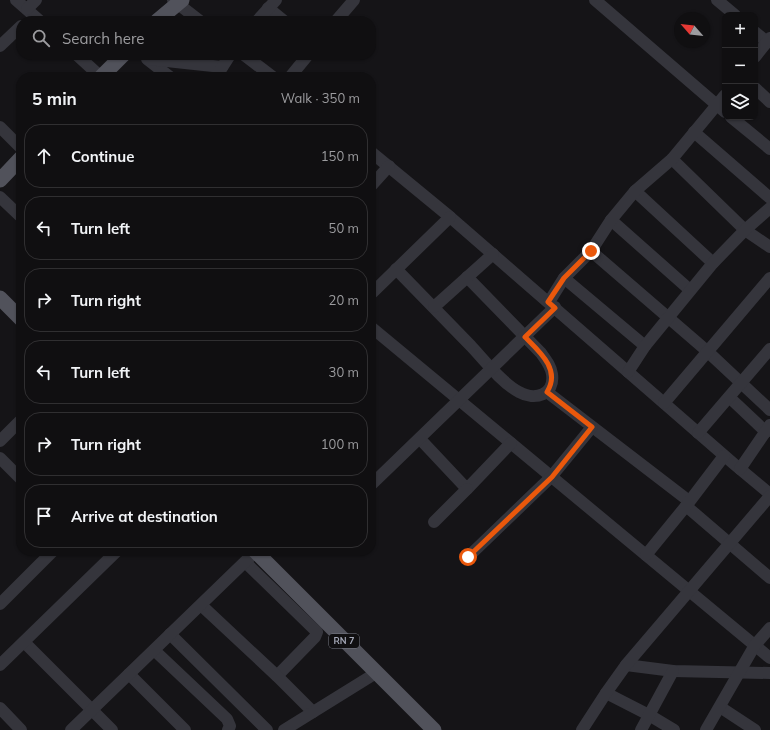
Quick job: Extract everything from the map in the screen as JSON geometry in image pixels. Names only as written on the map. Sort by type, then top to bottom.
[{"type":"main road","points":[[162,16],[178,1]]},
{"type":"main road","points":[[106,72],[118,60]]},
{"type":"main road","points":[[0,180],[16,163]]},
{"type":"main road","points":[[0,298],[16,314]]},
{"type":"main road","name":"RN 7","points":[[253,556],[434,730]]},
{"type":"street","points":[[16,0],[30,16]]},
{"type":"street","points":[[31,16],[36,0]]},
{"type":"street","points":[[340,16],[354,0]]},
{"type":"street","points":[[376,480],[525,337],[552,305],[564,278],[591,251],[611,220],[635,191],[672,159],[694,132],[721,108],[595,0]]},
{"type":"street","points":[[717,0],[731,12]]},
{"type":"street","points":[[178,1],[194,16]]},
{"type":"street","points":[[261,16],[272,4],[280,16]]},
{"type":"street","points":[[0,46],[16,31]]},
{"type":"street","points":[[758,37],[765,48]]},
{"type":"street","points":[[82,60],[96,72]]},
{"type":"street","points":[[149,60],[164,72]]},
{"type":"street","points":[[160,60],[219,72],[227,60]]},
{"type":"street","points":[[251,60],[266,72]]},
{"type":"street","points":[[294,72],[304,60]]},
{"type":"street","points":[[758,91],[770,102]]},
{"type":"street","points":[[735,120],[770,149]]},
{"type":"street","points":[[0,127],[16,143]]},
{"type":"street","points":[[694,132],[770,198]]},
{"type":"street","points":[[376,156],[494,254],[770,495],[626,665],[606,693],[583,730]]},
{"type":"street","points":[[672,159],[745,230],[770,247]]},
{"type":"street","points":[[376,180],[389,166]]},
{"type":"street","points":[[635,191],[713,263]]},
{"type":"street","points":[[0,197],[16,212]]},
{"type":"street","points":[[628,372],[645,346],[713,263],[745,230],[770,208]]},
{"type":"street","points":[[376,289],[450,217]]},
{"type":"street","points":[[611,220],[690,290]]},
{"type":"street","points":[[591,251],[707,351],[770,410]]},
{"type":"street","points":[[434,307],[494,254]]},
{"type":"street","points":[[396,269],[492,369],[519,392],[528,396],[540,397],[547,392],[550,386],[552,376],[549,364],[541,353],[467,277]]},
{"type":"street","points":[[564,278],[645,346]]},
{"type":"street","points":[[664,403],[770,278]]},
{"type":"street","points":[[376,331],[770,658]]},
{"type":"street","points":[[698,433],[770,349]]},
{"type":"street","points":[[547,392],[688,503],[729,543],[770,578]]},
{"type":"street","points":[[729,397],[768,429],[740,469]]},
{"type":"street","points":[[0,441],[16,425]]},
{"type":"street","points":[[468,557],[552,477],[592,427]]},
{"type":"street","points":[[420,439],[467,489]]},
{"type":"street","points":[[434,522],[511,443]]},
{"type":"street","points":[[646,555],[724,456]]},
{"type":"street","points":[[0,458],[16,474]]},
{"type":"street","points":[[0,604],[48,556]]},
{"type":"street","points":[[2,659],[24,642],[112,556]]},
{"type":"street","points":[[71,730],[251,556]]},
{"type":"street","points":[[253,556],[316,632],[315,637],[277,676]]},
{"type":"street","points":[[201,605],[313,712]]},
{"type":"street","points":[[706,730],[755,645],[770,628]]},
{"type":"street","points":[[170,634],[267,730]]},
{"type":"street","points":[[24,642],[112,730]]},
{"type":"street","points":[[154,650],[227,719],[230,726],[228,730]]},
{"type":"street","points":[[626,665],[673,671],[770,673]]},
{"type":"street","points":[[641,730],[673,671]]},
{"type":"street","points":[[284,730],[299,726],[313,712],[376,673]]},
{"type":"street","points":[[129,674],[185,730]]},
{"type":"street","points":[[606,693],[649,715],[674,730]]},
{"type":"street","points":[[720,707],[755,730]]},
{"type":"street","points":[[0,708],[20,730]]},
{"type":"route","points":[[468,557],[552,477],[592,427],[547,392],[552,376],[549,364],[541,353],[525,337],[555,308],[548,302],[564,278],[591,251]]}]
